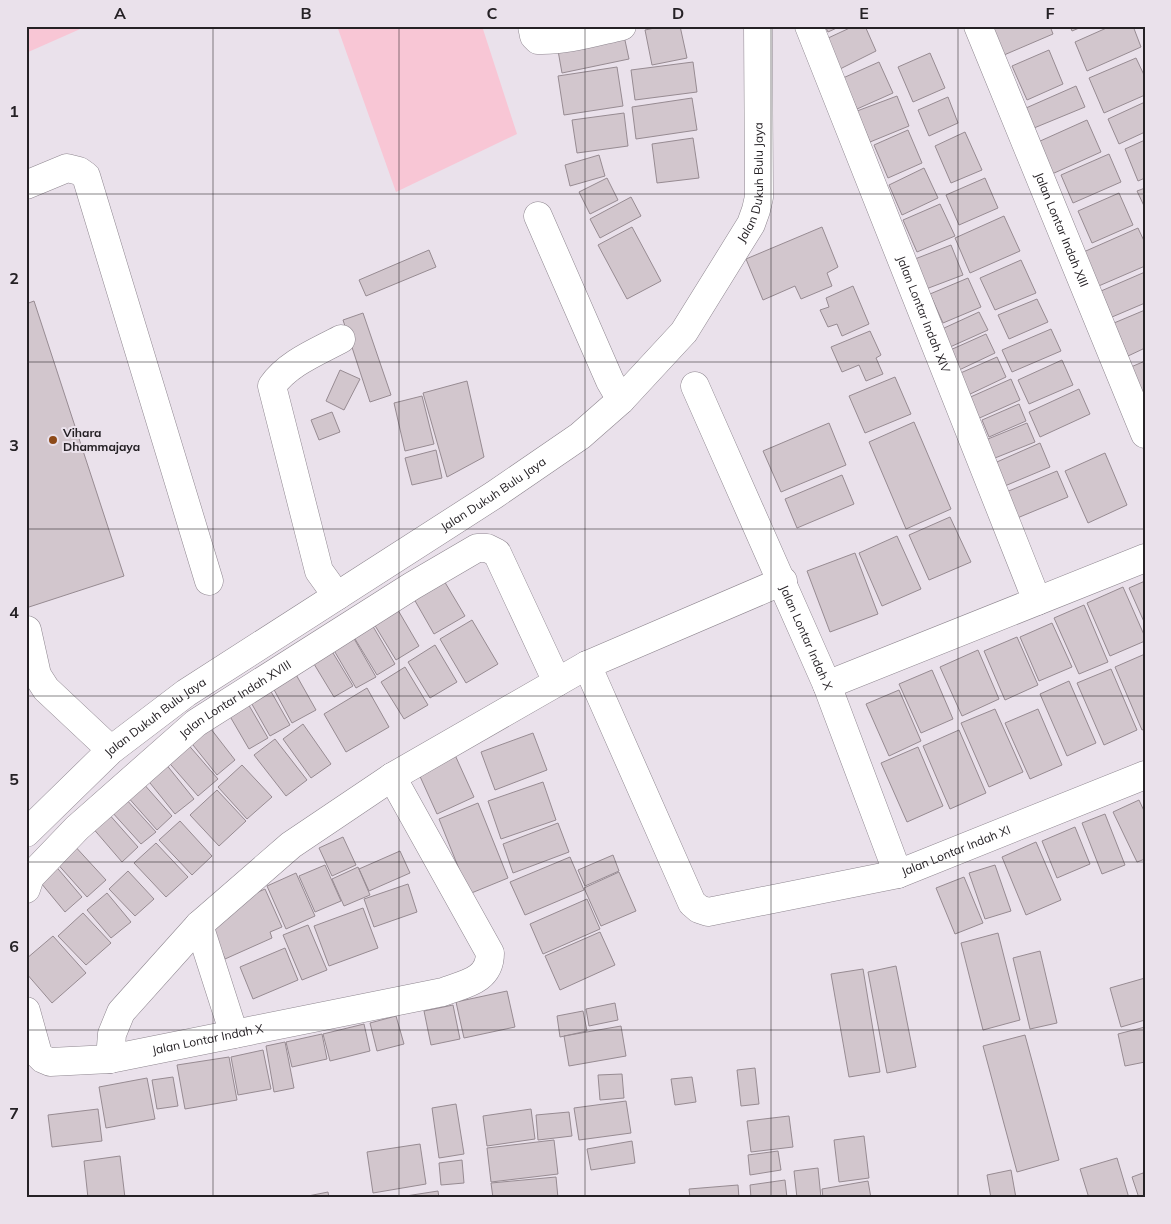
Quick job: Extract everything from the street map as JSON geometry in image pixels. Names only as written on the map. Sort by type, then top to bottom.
[{"type":"street","points":[[532,26],[534,36],[538,40],[558,39],[622,26]]},
{"type":"street","name":"Jalan Dukuh Bulu Jaya","points":[[26,833],[111,750],[186,693],[509,485],[580,436],[621,400],[684,332],[751,224],[756,210],[759,197],[758,26]]},
{"type":"street","name":"Jalan Lontar Indah XIV","points":[[809,26],[1037,601]]},
{"type":"street","name":"Jalan Lontar Indah XIII","points":[[978,26],[1145,434]]},
{"type":"street","points":[[26,185],[67,168],[79,171],[86,176],[209,581]]},
{"type":"street","points":[[538,216],[621,400]]},
{"type":"street","points":[[337,596],[319,571],[272,386],[280,375],[304,358],[341,339]]},
{"type":"street","name":"Jalan Lontar Indah X","points":[[695,386],[783,581],[827,685],[1145,558]]},
{"type":"street","name":"Jalan Lontar Indah XVIII","points":[[26,888],[30,877],[77,828],[196,723],[404,591],[477,548],[487,548],[497,552],[557,682]]},
{"type":"street","points":[[110,1059],[112,1034],[121,1012],[199,925],[291,845],[392,777],[588,665],[783,581]]},
{"type":"street","points":[[27,630],[36,675],[46,690],[111,750]]},
{"type":"street","points":[[588,665],[692,903],[699,909],[708,912],[898,874]]},
{"type":"street","name":"Jalan Lontar Indah XI","points":[[827,685],[898,874],[1145,775]]},
{"type":"street","name":"Jalan Lontar Indah X","points":[[26,1011],[38,1054],[43,1059],[50,1062],[110,1059],[443,992],[478,978],[487,969],[490,953],[392,777]]},
{"type":"street","points":[[199,925],[234,1034]]},
{"type":"shaded area","points":[[26,26],[87,26],[26,53]]},
{"type":"shaded area","points":[[337,26],[482,26],[517,134],[396,192]]},
{"type":"building","points":[[664,26],[680,26],[687,58],[652,65],[645,30]]},
{"type":"building","points":[[825,26],[841,26],[828,32]]},
{"type":"building","points":[[854,26],[865,26],[876,51],[840,69],[826,39]]},
{"type":"building","points":[[992,26],[1050,26],[1053,34],[1004,55]]},
{"type":"building","points":[[1070,26],[1084,26],[1072,31]]},
{"type":"building","points":[[1111,26],[1133,26],[1141,47],[1087,71],[1075,42]]},
{"type":"building","points":[[623,31],[629,59],[562,73],[557,45]]},
{"type":"building","points":[[1049,50],[1063,84],[1027,100],[1012,66]]},
{"type":"building","points":[[930,53],[945,88],[913,102],[898,67]]},
{"type":"building","points":[[1136,58],[1145,77],[1145,95],[1104,113],[1089,78]]},
{"type":"building","points":[[693,62],[697,92],[635,100],[631,70]]},
{"type":"building","points":[[879,62],[893,93],[857,109],[843,78]]},
{"type":"building","points":[[617,67],[623,106],[564,115],[558,76]]},
{"type":"building","points":[[1076,86],[1085,107],[1034,128],[1026,108]]},
{"type":"building","points":[[897,96],[909,126],[870,142],[857,111]]},
{"type":"building","points":[[948,97],[958,123],[929,136],[918,110]]},
{"type":"building","points":[[692,98],[697,130],[636,139],[632,107]]},
{"type":"building","points":[[1145,102],[1145,132],[1119,144],[1108,119]]},
{"type":"building","points":[[624,113],[628,146],[577,153],[572,120]]},
{"type":"building","points":[[1087,120],[1101,152],[1052,174],[1038,142]]},
{"type":"building","points":[[908,130],[922,163],[888,178],[874,145]]},
{"type":"building","points":[[965,132],[982,170],[951,183],[935,146]]},
{"type":"building","points":[[693,138],[699,178],[657,183],[652,144]]},
{"type":"building","points":[[1145,140],[1145,178],[1138,181],[1125,149]]},
{"type":"building","points":[[1109,154],[1121,182],[1073,203],[1061,175]]},
{"type":"building","points":[[599,155],[605,176],[570,186],[565,165]]},
{"type":"building","points":[[924,168],[938,198],[902,215],[889,185]]},
{"type":"building","points":[[607,178],[618,200],[590,214],[579,192]]},
{"type":"building","points":[[985,178],[998,208],[959,225],[946,195]]},
{"type":"building","points":[[1145,188],[1145,208],[1137,191]]},
{"type":"building","points":[[1119,193],[1133,225],[1092,243],[1078,211]]},
{"type":"building","points":[[631,197],[641,216],[600,238],[590,219]]},
{"type":"building","points":[[940,204],[955,236],[917,252],[903,220]]},
{"type":"building","points":[[1004,216],[1020,251],[970,273],[955,238]]},
{"type":"building","points":[[632,227],[661,281],[627,299],[598,245]]},
{"type":"building","points":[[822,227],[838,267],[827,273],[832,286],[801,299],[795,286],[763,300],[746,259]]},
{"type":"building","points":[[1138,228],[1145,243],[1145,266],[1094,288],[1079,254]]},
{"type":"building","points":[[951,245],[963,275],[926,289],[915,259]]},
{"type":"building","points":[[429,250],[436,267],[366,296],[359,280]]},
{"type":"building","points":[[1021,260],[1036,293],[995,310],[980,278]]},
{"type":"building","points":[[1145,272],[1145,303],[1112,317],[1101,291]]},
{"type":"building","points":[[968,278],[981,307],[943,323],[930,294]]},
{"type":"building","points":[[853,286],[869,324],[842,336],[837,324],[828,327],[820,310],[829,307],[826,298]]},
{"type":"building","points":[[1037,299],[1048,322],[1009,339],[998,315]]},
{"type":"building","name":"Vihara Dhammajaya","points":[[34,301],[124,576],[26,608],[26,304]]},
{"type":"building","points":[[1145,310],[1145,348],[1128,356],[1114,323]]},
{"type":"building","points":[[979,312],[988,330],[950,347],[942,329]]},
{"type":"building","points":[[363,313],[391,395],[370,402],[343,320]]},
{"type":"building","points":[[1051,329],[1061,351],[1012,372],[1002,350]]},
{"type":"building","points":[[870,331],[881,355],[876,358],[883,374],[866,381],[859,365],[842,372],[831,347]]},
{"type":"building","points":[[986,334],[995,353],[957,371],[948,351]]},
{"type":"building","points":[[997,357],[1006,377],[966,396],[956,375]]},
{"type":"building","points":[[1062,360],[1073,385],[1029,404],[1018,380]]},
{"type":"building","points":[[1145,361],[1145,397],[1144,397],[1131,367]]},
{"type":"building","points":[[340,370],[360,379],[344,410],[326,401]]},
{"type":"building","points":[[895,377],[911,414],[865,433],[849,396]]},
{"type":"building","points":[[1011,379],[1020,400],[975,420],[966,399]]},
{"type":"building","points":[[467,381],[484,457],[447,477],[423,393]]},
{"type":"building","points":[[1079,389],[1090,414],[1040,437],[1029,412]]},
{"type":"building","points":[[422,396],[434,444],[405,451],[394,403]]},
{"type":"building","points":[[1019,404],[1026,421],[989,437],[982,420]]},
{"type":"building","points":[[332,412],[340,432],[319,440],[311,420]]},
{"type":"building","points":[[914,422],[951,509],[906,529],[869,442]]},
{"type":"building","points":[[829,423],[846,465],[781,492],[763,451]]},
{"type":"building","points":[[1027,423],[1035,442],[990,460],[983,441]]},
{"type":"building","points":[[1040,443],[1050,467],[1000,488],[990,465]]},
{"type":"building","points":[[436,450],[442,478],[412,485],[405,458]]},
{"type":"building","points":[[1105,453],[1127,505],[1088,523],[1065,471]]},
{"type":"building","points":[[1057,471],[1068,497],[1010,521],[999,495]]},
{"type":"building","points":[[842,475],[854,504],[797,528],[785,499]]},
{"type":"building","points":[[950,517],[971,562],[929,580],[909,535]]},
{"type":"building","points":[[897,536],[921,589],[882,606],[859,553]]},
{"type":"building","points":[[855,553],[878,614],[830,632],[807,571]]},
{"type":"building","points":[[440,574],[465,616],[434,634],[410,592]]},
{"type":"building","points":[[1145,581],[1145,624],[1129,588]]},
{"type":"building","points":[[1123,587],[1145,637],[1145,641],[1110,656],[1087,603]]},
{"type":"building","points":[[395,605],[419,646],[396,660],[371,619]]},
{"type":"building","points":[[1084,605],[1108,662],[1079,674],[1054,618]]},
{"type":"building","points":[[472,620],[498,664],[466,683],[440,639]]},
{"type":"building","points":[[371,623],[395,664],[377,675],[352,634]]},
{"type":"building","points":[[1052,623],[1072,667],[1039,681],[1020,637]]},
{"type":"building","points":[[352,635],[376,677],[356,688],[332,647]]},
{"type":"building","points":[[1017,637],[1038,685],[1005,700],[984,651]]},
{"type":"building","points":[[435,645],[457,682],[430,698],[408,662]]},
{"type":"building","points":[[330,648],[353,686],[334,697],[311,659]]},
{"type":"building","points":[[978,650],[999,699],[962,716],[940,667]]},
{"type":"building","points":[[1145,654],[1145,729],[1142,730],[1115,667]]},
{"type":"building","points":[[405,667],[428,705],[404,719],[381,682]]},
{"type":"building","points":[[1111,669],[1137,730],[1104,745],[1077,683]]},
{"type":"building","points":[[932,670],[953,719],[921,733],[899,684]]},
{"type":"building","points":[[294,671],[316,710],[292,723],[271,684]]},
{"type":"building","points":[[1069,681],[1096,743],[1067,756],[1040,694]]},
{"type":"building","points":[[269,688],[290,725],[270,736],[249,699]]},
{"type":"building","points":[[367,688],[389,727],[346,752],[324,714]]},
{"type":"building","points":[[899,690],[921,741],[889,756],[866,704]]},
{"type":"building","points":[[247,702],[268,738],[249,749],[228,713]]},
{"type":"building","points":[[995,709],[1023,772],[989,787],[961,723]]},
{"type":"building","points":[[1038,709],[1062,765],[1030,779],[1005,723]]},
{"type":"building","points":[[204,720],[235,760],[217,775],[185,735]]},
{"type":"building","points":[[303,724],[331,764],[311,778],[283,739]]},
{"type":"building","points":[[959,730],[986,793],[950,809],[923,746]]},
{"type":"building","points":[[533,733],[547,770],[495,790],[481,752]]},
{"type":"building","points":[[275,739],[307,780],[286,796],[254,755]]},
{"type":"building","points":[[185,741],[218,779],[198,796],[165,758]]},
{"type":"building","points":[[918,747],[943,806],[907,822],[881,763]]},
{"type":"building","points":[[455,755],[474,797],[437,814],[418,772]]},
{"type":"building","points":[[165,763],[194,799],[175,814],[146,778]]},
{"type":"building","points":[[242,765],[272,797],[247,819],[218,787]]},
{"type":"building","points":[[142,782],[172,816],[157,830],[126,795]]},
{"type":"building","points":[[543,782],[556,820],[501,839],[488,801]]},
{"type":"building","points":[[217,790],[246,821],[219,846],[190,815]]},
{"type":"building","points":[[125,798],[156,832],[141,844],[111,811]]},
{"type":"building","points":[[1139,800],[1145,813],[1145,859],[1137,862],[1113,812]]},
{"type":"building","points":[[478,803],[508,878],[469,894],[439,819]]},
{"type":"building","points":[[107,812],[138,847],[122,862],[91,826]]},
{"type":"building","points":[[1105,814],[1125,865],[1102,874],[1082,823]]},
{"type":"building","points":[[180,821],[212,856],[192,875],[159,840]]},
{"type":"building","points":[[558,823],[569,852],[513,873],[503,844]]},
{"type":"building","points":[[1075,827],[1090,864],[1057,878],[1042,841]]},
{"type":"building","points":[[343,837],[356,865],[332,876],[319,848]]},
{"type":"building","points":[[1036,842],[1061,900],[1026,915],[1002,857]]},
{"type":"building","points":[[72,843],[106,880],[87,897],[54,860]]},
{"type":"building","points":[[156,843],[188,877],[166,897],[134,863]]},
{"type":"building","points":[[400,851],[410,873],[369,891],[359,869]]},
{"type":"building","points":[[613,855],[619,871],[585,886],[578,870]]},
{"type":"building","points":[[570,857],[584,890],[525,915],[510,882]]},
{"type":"building","points":[[53,863],[82,897],[65,912],[36,877]]},
{"type":"building","points":[[325,865],[341,901],[315,912],[299,876]]},
{"type":"building","points":[[995,865],[1011,911],[985,919],[969,873]]},
{"type":"building","points":[[358,867],[370,895],[344,906],[332,879]]},
{"type":"building","points":[[128,871],[154,899],[135,916],[109,889]]},
{"type":"building","points":[[619,872],[636,911],[601,926],[584,888]]},
{"type":"building","points":[[296,873],[315,916],[286,929],[267,886]]},
{"type":"building","points":[[964,877],[983,923],[955,934],[936,888]]},
{"type":"building","points":[[408,884],[417,912],[374,927],[364,899]]},
{"type":"building","points":[[265,889],[282,927],[270,932],[272,938],[225,959],[209,921],[231,904]]},
{"type":"building","points":[[107,893],[131,922],[111,938],[87,910]]},
{"type":"building","points":[[587,899],[600,929],[543,954],[530,924]]},
{"type":"building","points":[[363,908],[378,948],[329,966],[314,926]]},
{"type":"building","points":[[83,913],[111,943],[86,965],[58,936]]},
{"type":"building","points":[[308,925],[327,970],[302,980],[283,935]]},
{"type":"building","points":[[600,932],[615,965],[560,990],[545,956]]},
{"type":"building","points":[[998,933],[1020,1020],[983,1030],[961,943]]},
{"type":"building","points":[[53,936],[86,973],[52,1003],[26,973],[26,959]]},
{"type":"building","points":[[285,948],[298,980],[253,999],[240,967]]},
{"type":"building","points":[[1040,951],[1057,1023],[1030,1029],[1013,958]]},
{"type":"building","points":[[896,966],[916,1067],[887,1073],[868,972]]},
{"type":"building","points":[[863,969],[880,1072],[849,1077],[831,974]]},
{"type":"building","points":[[1145,978],[1145,1020],[1121,1027],[1110,988]]},
{"type":"building","points":[[507,991],[515,1027],[464,1038],[456,1002]]},
{"type":"building","points":[[615,1003],[618,1020],[589,1026],[586,1009]]},
{"type":"building","points":[[453,1005],[460,1039],[431,1045],[424,1011]]},
{"type":"building","points":[[583,1011],[587,1031],[560,1037],[557,1016]]},
{"type":"building","points":[[396,1016],[404,1044],[377,1051],[370,1023]]},
{"type":"building","points":[[364,1024],[370,1051],[330,1061],[323,1034]]},
{"type":"building","points":[[621,1026],[626,1056],[569,1066],[564,1036]]},
{"type":"building","points":[[1145,1027],[1145,1062],[1125,1066],[1118,1034]]},
{"type":"building","points":[[322,1034],[327,1059],[292,1067],[286,1042]]},
{"type":"building","points":[[1025,1035],[1059,1160],[1017,1172],[983,1046]]},
{"type":"building","points":[[285,1042],[294,1088],[274,1092],[266,1046]]},
{"type":"building","points":[[263,1050],[271,1089],[238,1095],[231,1057]]},
{"type":"building","points":[[229,1057],[237,1100],[185,1109],[177,1065]]},
{"type":"building","points":[[755,1068],[759,1104],[741,1106],[737,1070]]},
{"type":"building","points":[[622,1074],[624,1098],[600,1100],[598,1075]]},
{"type":"building","points":[[173,1077],[178,1106],[157,1109],[152,1080]]},
{"type":"building","points":[[692,1077],[696,1102],[675,1105],[671,1079]]},
{"type":"building","points":[[147,1078],[155,1119],[106,1128],[99,1087]]},
{"type":"building","points":[[626,1101],[631,1133],[579,1140],[574,1108]]},
{"type":"building","points":[[456,1104],[464,1154],[439,1158],[432,1108]]},
{"type":"building","points":[[98,1109],[102,1141],[52,1147],[48,1115]]},
{"type":"building","points":[[531,1109],[535,1139],[487,1146],[483,1116]]},
{"type":"building","points":[[569,1112],[572,1136],[538,1140],[536,1115]]},
{"type":"building","points":[[789,1116],[793,1147],[751,1152],[747,1121]]},
{"type":"building","points":[[864,1136],[869,1178],[839,1182],[834,1140]]},
{"type":"building","points":[[554,1140],[558,1174],[491,1182],[487,1148]]},
{"type":"building","points":[[632,1141],[635,1163],[591,1170],[587,1149]]},
{"type":"building","points":[[420,1144],[426,1184],[373,1193],[367,1152]]},
{"type":"building","points":[[778,1151],[781,1170],[750,1175],[748,1155]]},
{"type":"building","points":[[120,1156],[125,1198],[88,1198],[84,1161]]},
{"type":"building","points":[[1117,1158],[1129,1198],[1089,1198],[1080,1169]]},
{"type":"building","points":[[462,1160],[464,1183],[441,1185],[439,1163]]},
{"type":"building","points":[[818,1168],[821,1198],[797,1198],[794,1171]]},
{"type":"building","points":[[1011,1170],[1016,1198],[991,1198],[987,1175]]},
{"type":"building","points":[[1143,1173],[1145,1179],[1145,1198],[1139,1198],[1132,1177]]},
{"type":"building","points":[[556,1177],[558,1198],[493,1198],[491,1183]]},
{"type":"building","points":[[785,1180],[787,1198],[751,1198],[750,1185]]},
{"type":"building","points":[[868,1181],[871,1198],[823,1198],[822,1189]]},
{"type":"building","points":[[738,1185],[739,1198],[690,1198],[689,1189]]},
{"type":"building","points":[[438,1191],[439,1198],[393,1198]]},
{"type":"building","points":[[328,1192],[329,1198],[298,1198]]},
{"type":"place","name":"Vihara Dhammajaya","points":[[53,440]]}]
